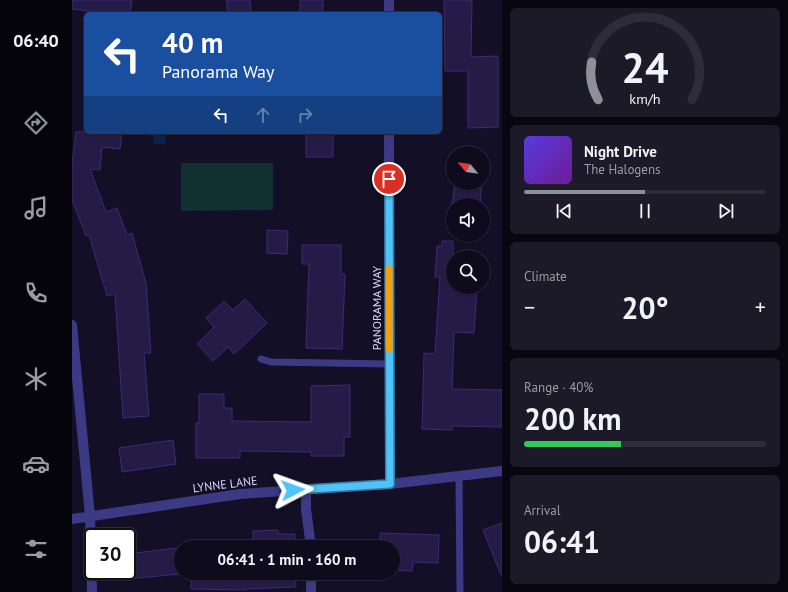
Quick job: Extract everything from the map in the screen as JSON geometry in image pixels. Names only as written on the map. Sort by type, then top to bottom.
[{"type":"street","points":[[389,0],[389,12]]},
{"type":"street","name":"PANORAMA WAY","points":[[389,134],[390,484]]},
{"type":"street","points":[[72,325],[90,516],[92,592]]},
{"type":"street","name":"LYNNE LANE","points":[[72,519],[240,494],[390,484],[502,472]]},
{"type":"street","points":[[306,489],[306,509],[310,540]]},
{"type":"street","points":[[311,580],[312,592]]},
{"type":"lane","points":[[260,359],[271,362],[389,364]]},
{"type":"lane","points":[[459,477],[460,592]]},
{"type":"green space","points":[[181,163],[273,163],[273,210],[181,211]]},
{"type":"water","points":[[145,134],[166,134],[165,145],[153,143],[154,137]]},
{"type":"building","points":[[72,0],[132,0],[130,12],[98,12],[72,9]]},
{"type":"building","points":[[227,0],[250,0],[251,12],[227,12]]},
{"type":"building","points":[[300,0],[323,0],[323,12],[300,12]]},
{"type":"building","points":[[444,0],[472,0],[471,57],[498,56],[498,127],[468,128],[468,71],[445,71]]},
{"type":"building","points":[[76,132],[84,132],[84,134],[122,134],[120,149],[102,147],[100,170],[90,169],[106,212],[117,208],[127,235],[132,233],[146,283],[151,353],[144,353],[149,416],[123,418],[115,294],[107,296],[89,235],[86,236],[72,200],[72,165]]},
{"type":"building","points":[[306,134],[333,134],[333,157],[306,157]]},
{"type":"building","points":[[454,190],[481,190],[481,198],[453,198]]},
{"type":"building","points":[[267,230],[288,231],[287,254],[267,253]]},
{"type":"building","points":[[442,241],[453,242],[453,250],[446,250],[446,294],[477,294],[474,333],[454,332],[452,389],[502,390],[502,427],[452,426],[452,430],[422,429],[424,353],[435,354],[440,277],[435,277],[437,246],[442,246]]},
{"type":"building","points":[[302,245],[341,245],[341,274],[345,274],[342,349],[306,348],[309,264],[302,264]]},
{"type":"building","points":[[245,299],[267,323],[234,354],[228,347],[213,361],[197,344],[214,327],[206,318],[224,301],[233,310]]},
{"type":"building","points":[[350,385],[350,437],[344,437],[344,456],[311,456],[311,452],[240,451],[240,458],[196,458],[196,423],[199,423],[199,394],[224,394],[224,408],[232,408],[232,421],[311,422],[311,386]]},
{"type":"building","points":[[173,440],[176,464],[122,472],[119,448]]},
{"type":"building","points":[[502,523],[502,575],[501,575],[483,530]]},
{"type":"building","points":[[278,530],[278,534],[295,534],[295,540],[253,540],[253,531]]},
{"type":"building","points":[[380,533],[439,535],[438,563],[413,562],[412,571],[400,570],[400,540],[380,540]]},
{"type":"building","points":[[174,548],[174,575],[136,578],[136,553]]},
{"type":"building","points":[[192,580],[296,580],[296,587],[246,590],[191,589]]},
{"type":"slow traffic","points":[[389,269],[389,349]]},
{"type":"route","points":[[293,490],[390,484],[389,179]]}]
